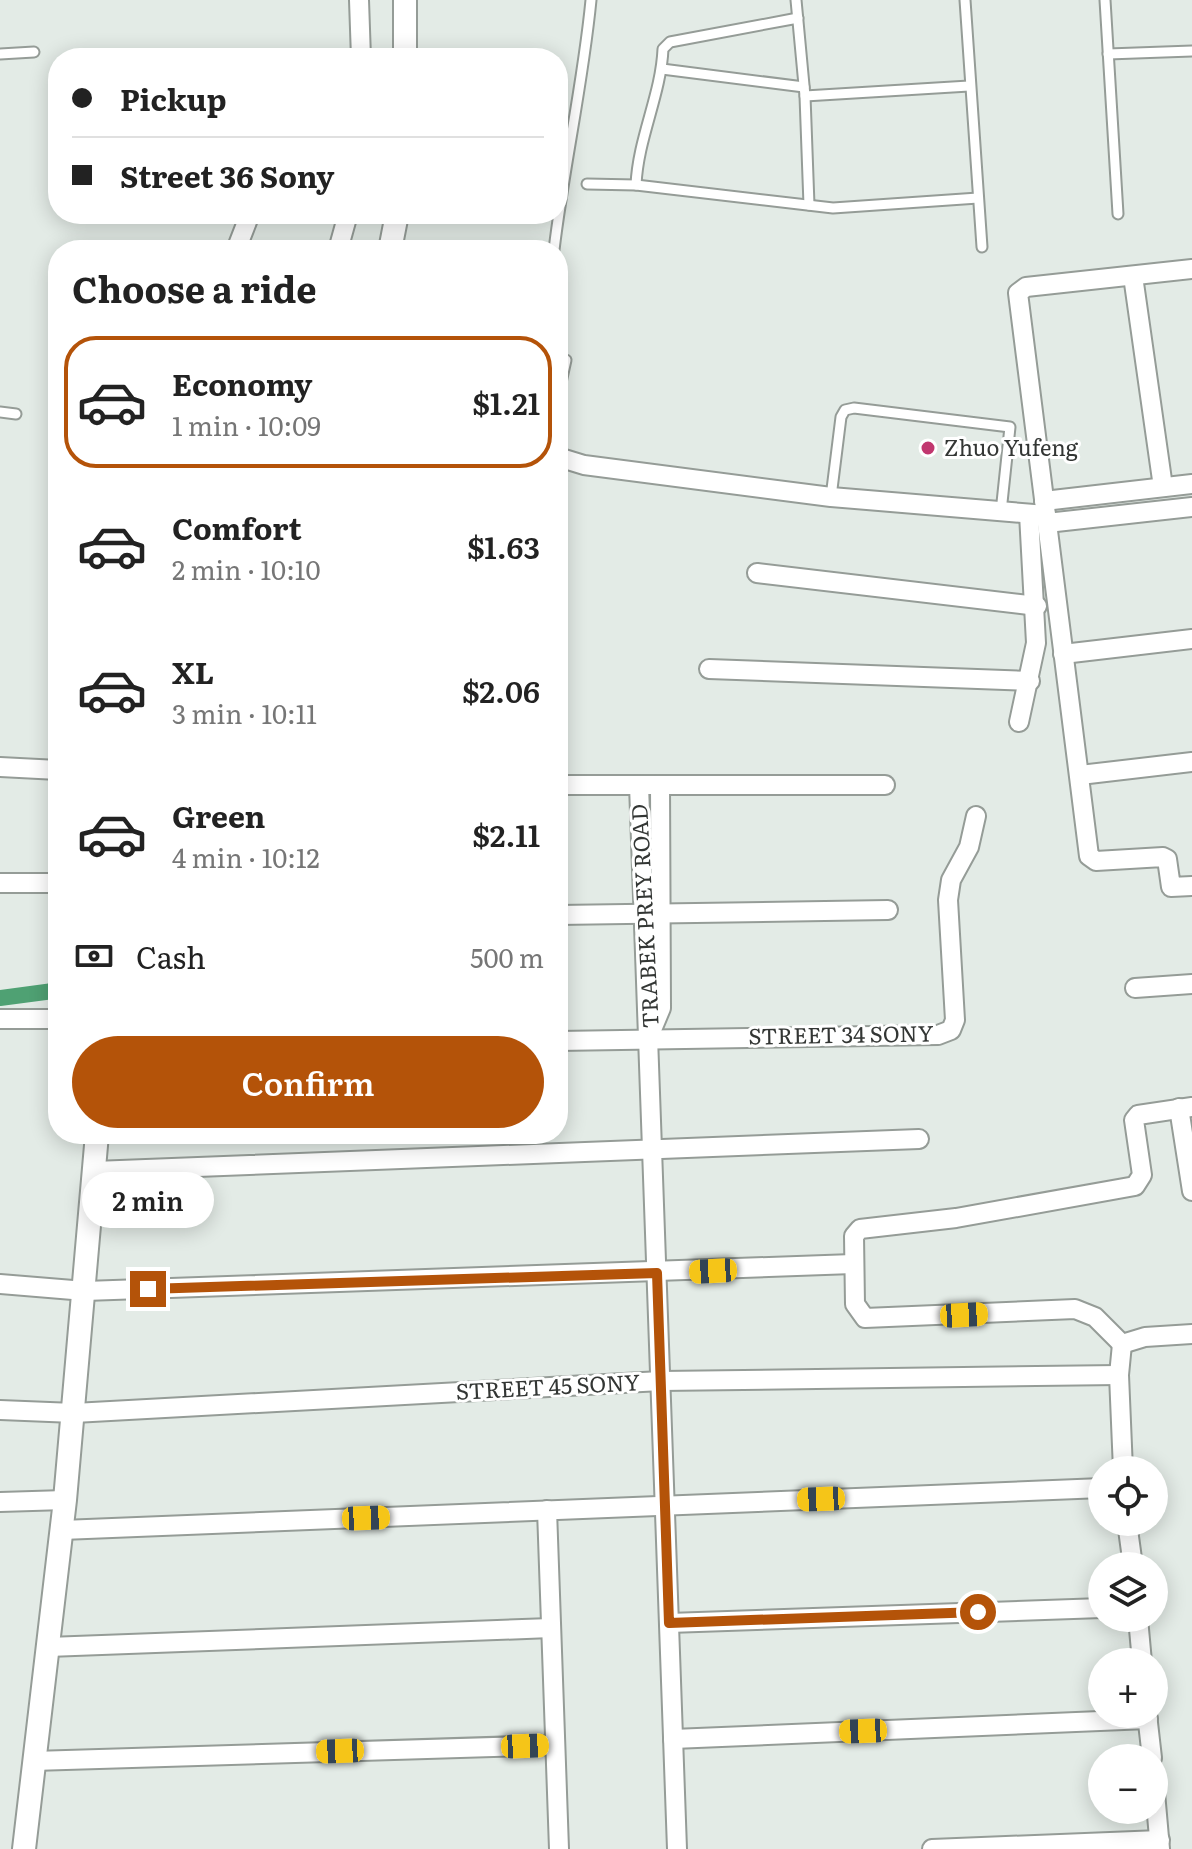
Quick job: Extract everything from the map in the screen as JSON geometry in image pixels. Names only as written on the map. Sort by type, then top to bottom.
[{"type":"street","points":[[359,0],[361,48]]},
{"type":"street","points":[[405,0],[405,48]]},
{"type":"street","points":[[1192,269],[1026,287],[1018,293],[1042,513],[1092,859],[1163,857],[1167,859],[1171,887],[1192,886]]},
{"type":"street","points":[[1133,276],[1163,487]]},
{"type":"street","points":[[568,460],[584,465],[831,497],[1001,512],[1192,507]]},
{"type":"street","points":[[1042,513],[1163,487],[1192,484]]},
{"type":"street","points":[[1019,722],[1036,643],[1042,513]]},
{"type":"street","points":[[757,573],[1037,606]]},
{"type":"street","points":[[1063,654],[1192,639]]},
{"type":"street","points":[[709,669],[1030,681]]},
{"type":"street","points":[[1080,775],[1192,762]]},
{"type":"street","points":[[0,767],[48,769]]},
{"type":"street","points":[[568,785],[885,785]]},
{"type":"street","name":"TRABEK PREY ROAD","points":[[639,785],[661,1008],[649,1039],[677,1849]]},
{"type":"street","name":"TRABEK PREY ROAD","points":[[650,915],[660,785]]},
{"type":"street","name":"STREET 34 SONY","points":[[568,1041],[938,1035],[951,1030],[955,1020],[948,900],[951,880],[969,847],[976,816]]},
{"type":"street","points":[[0,883],[48,883]]},
{"type":"street","points":[[568,915],[888,910]]},
{"type":"street","points":[[1135,988],[1192,984]]},
{"type":"street","points":[[0,1019],[48,1019]]},
{"type":"street","points":[[1122,1344],[1095,1317],[1075,1309],[865,1318],[855,1304],[854,1236],[860,1229],[956,1218],[1135,1186],[1142,1175],[1134,1120],[1138,1115],[1186,1108],[1192,1191]]},
{"type":"street","points":[[94,1171],[919,1139]]},
{"type":"street","points":[[24,1849],[74,1413],[96,1144]]},
{"type":"street","points":[[0,1284],[85,1291],[853,1264]]},
{"type":"street","points":[[1122,1344],[1145,1337],[1192,1334]]},
{"type":"street","points":[[1122,1344],[1119,1375],[1122,1456]]},
{"type":"street","name":"STREET 45 SONY","points":[[0,1410],[74,1413],[661,1381],[1119,1375]]},
{"type":"street","points":[[62,1530],[1088,1489]]},
{"type":"street","points":[[0,1502],[65,1500]]},
{"type":"street","points":[[547,1510],[559,1849]]},
{"type":"street","points":[[669,1623],[1088,1608]]},
{"type":"street","points":[[48,1647],[551,1628]]},
{"type":"street","points":[[673,1739],[1088,1720]]},
{"type":"street","points":[[33,1761],[555,1745]]},
{"type":"street","points":[[932,1849],[1160,1844],[1158,1824]]},
{"type":"lane","points":[[568,150],[586,55],[591,0]]},
{"type":"lane","points":[[796,0],[809,205]]},
{"type":"lane","points":[[965,0],[982,247]]},
{"type":"lane","points":[[1105,0],[1118,214]]},
{"type":"lane","points":[[636,185],[637,164],[662,69],[663,49],[670,42],[798,18]]},
{"type":"lane","points":[[1108,54],[1192,51]]},
{"type":"lane","points":[[0,54],[34,52]]},
{"type":"lane","points":[[662,69],[804,91],[969,86]]},
{"type":"lane","points":[[587,184],[636,185],[833,208],[978,198]]},
{"type":"lane","points":[[831,497],[841,417],[845,410],[854,408],[1010,427],[1001,512]]},
{"type":"lane","points":[[0,412],[16,414]]},
{"type":"waterway","points":[[0,998],[48,992]]},
{"type":"place","name":"Zhuo Yufeng","points":[[928,448]]},
{"type":"route","points":[[148,1289],[657,1273],[669,1623],[978,1612]]}]
